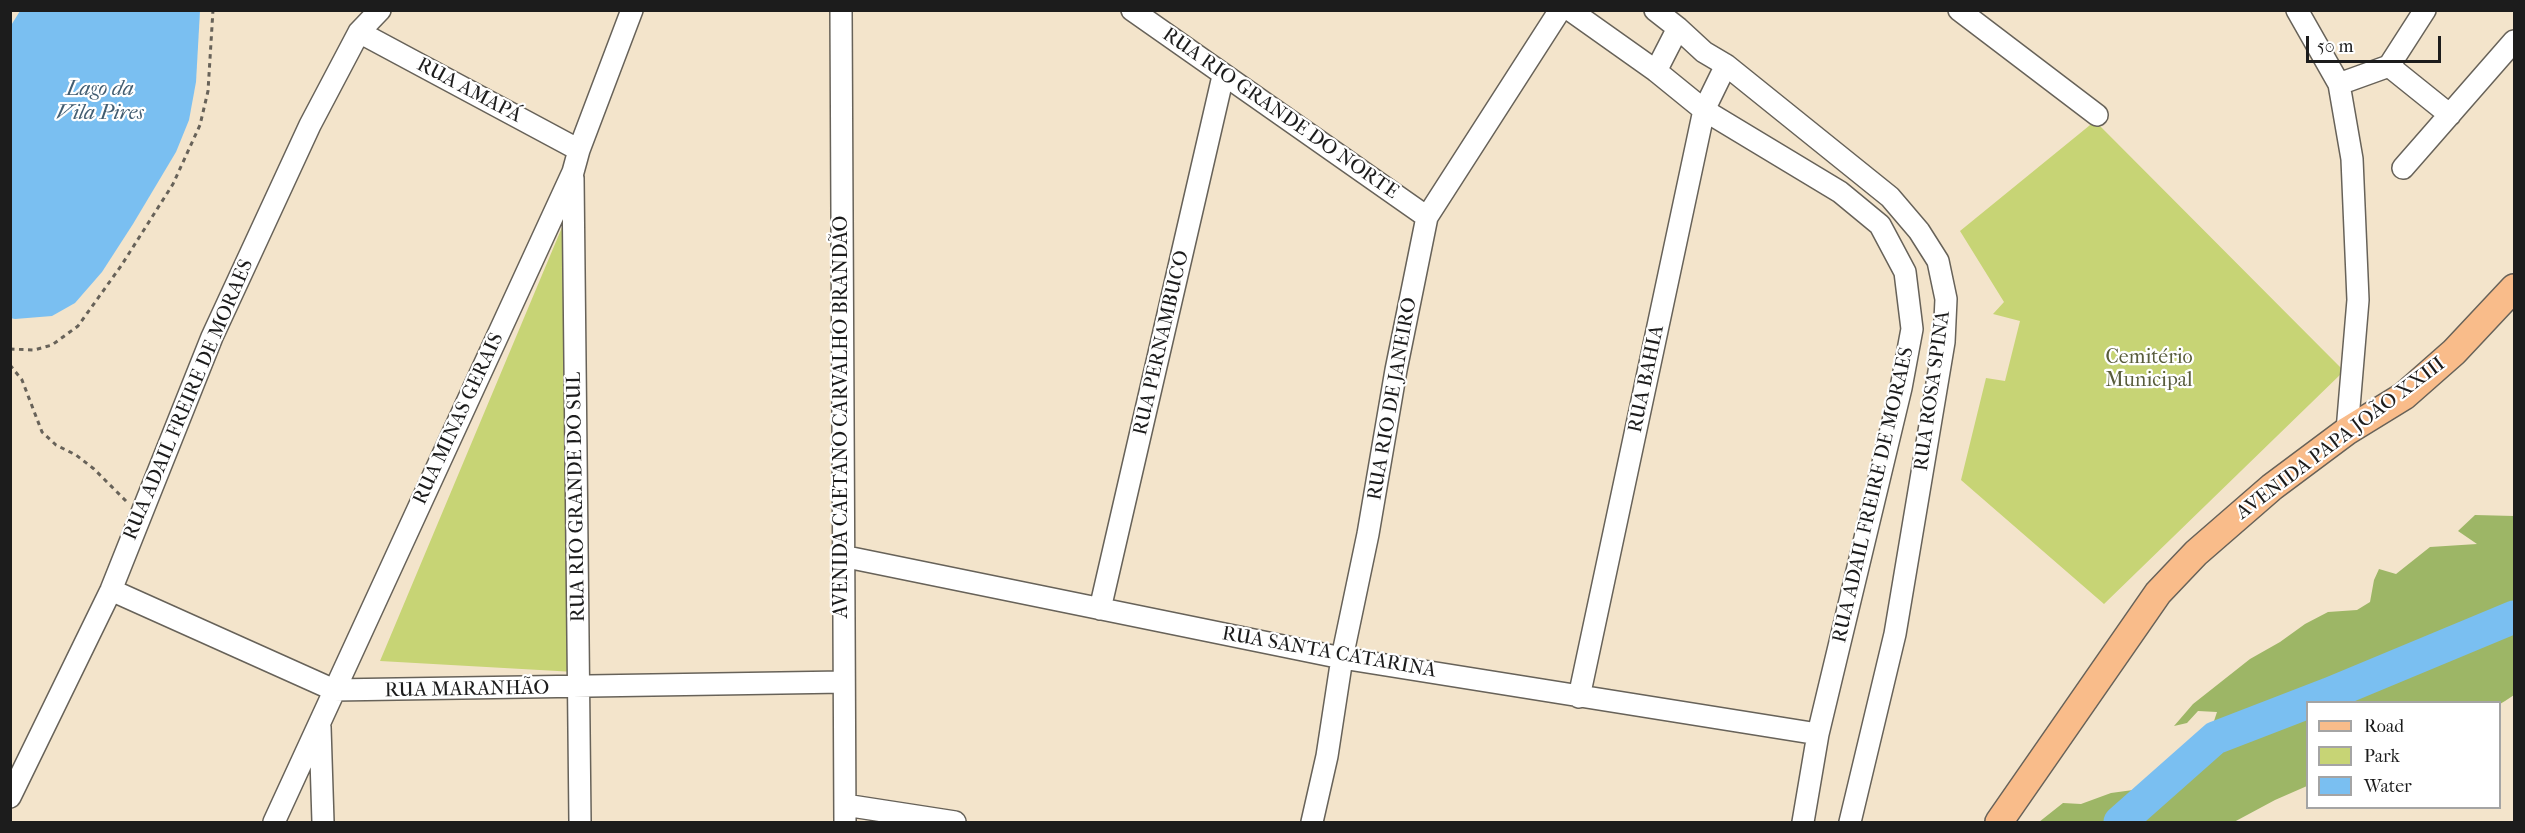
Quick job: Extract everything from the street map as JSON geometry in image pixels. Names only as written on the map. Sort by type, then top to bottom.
[{"type":"main road","name":"AVENIDA PAPA JOÃO XXIII","points":[[1999,822],[2158,593],[2196,553],[2272,487],[2347,432],[2404,396],[2454,352],[2514,288]]},
{"type":"street","name":"RUA ADAIL FREIRE DE MORAES","points":[[10,797],[111,590],[212,337],[310,125],[360,32],[380,10]]},
{"type":"street","name":"RUA MINAS GERAIS","points":[[274,822],[573,172],[579,150],[632,10]]},
{"type":"street","name":"AVENIDA CAETANO CARVALHO BRANDÃO","points":[[841,10],[845,814]]},
{"type":"street","name":"RUA RIO GRANDE DO NORTE","points":[[1132,10],[1427,217]]},
{"type":"street","name":"RUA RIO DE JANEIRO","points":[[1312,822],[1327,756],[1342,658],[1427,217],[1560,10]]},
{"type":"street","name":"RUA ADAIL FREIRE DE MORAES","points":[[1570,10],[1656,71],[1704,110],[1840,192],[1880,225],[1905,272],[1912,330],[1901,388],[1818,734],[1803,822]]},
{"type":"street","name":"RUA ROSA SPINA","points":[[1655,10],[1704,52],[1726,65],[1890,197],[1919,231],[1938,261],[1946,299],[1944,342],[1895,634],[1850,822]]},
{"type":"street","points":[[1959,10],[2097,115]]},
{"type":"street","points":[[2297,10],[2339,84],[2352,159],[2358,300],[2347,432]]},
{"type":"street","points":[[2339,84],[2389,66],[2425,10]]},
{"type":"street","points":[[1656,71],[1678,28]]},
{"type":"street","name":"RUA AMAPÁ","points":[[360,32],[579,150]]},
{"type":"street","points":[[2403,168],[2514,41]]},
{"type":"street","name":"RUA BAHIA","points":[[1579,697],[1704,110],[1726,65]]},
{"type":"street","points":[[2389,66],[2450,115]]},
{"type":"street","name":"RUA PERNAMBUCO","points":[[1100,609],[1223,76]]},
{"type":"street","name":"RUA RIO GRANDE DO SUL","points":[[573,172],[580,822]]},
{"type":"street","name":"RUA SANTA CATARINA","points":[[842,556],[1342,658],[1818,734]]},
{"type":"street","name":"RUA MARANHÃO","points":[[111,590],[334,690],[579,688],[844,682]]},
{"type":"street","points":[[320,721],[323,822]]},
{"type":"street","points":[[845,814],[955,822]]},
{"type":"path","points":[[10,350],[34,350],[52,345],[78,326],[121,266],[173,184],[200,125],[208,91],[213,10]]},
{"type":"path","points":[[10,365],[22,380],[42,432],[56,445],[76,455],[94,469],[125,501],[143,508]]},
{"type":"green space","name":"Cemitério Municipal","points":[[2095,121],[2344,371],[2104,604],[1961,480],[1986,378],[2005,381],[2020,321],[1993,314],[2004,302],[1960,231]]},
{"type":"green space","points":[[568,213],[575,672],[380,661]]},
{"type":"green space","points":[[2475,515],[2514,516],[2514,695],[2501,703],[2501,701],[2306,701],[2306,786],[2234,822],[2039,822],[2063,803],[2081,804],[2111,793],[2155,787],[2174,775],[2193,770],[2202,757],[2217,712],[2198,711],[2187,723],[2174,726],[2193,704],[2250,659],[2305,624],[2328,612],[2357,610],[2370,602],[2374,580],[2379,569],[2396,574],[2430,547],[2477,544],[2458,531]]},
{"type":"water","name":"Lago da Vila Pires","points":[[20,11],[200,11],[196,82],[189,120],[176,152],[133,224],[102,272],[75,303],[52,316],[15,319],[10,318],[10,27]]},
{"type":"waterway","points":[[2311,701],[2514,617]]},
{"type":"waterway","points":[[2120,822],[2215,738],[2306,703]]}]
